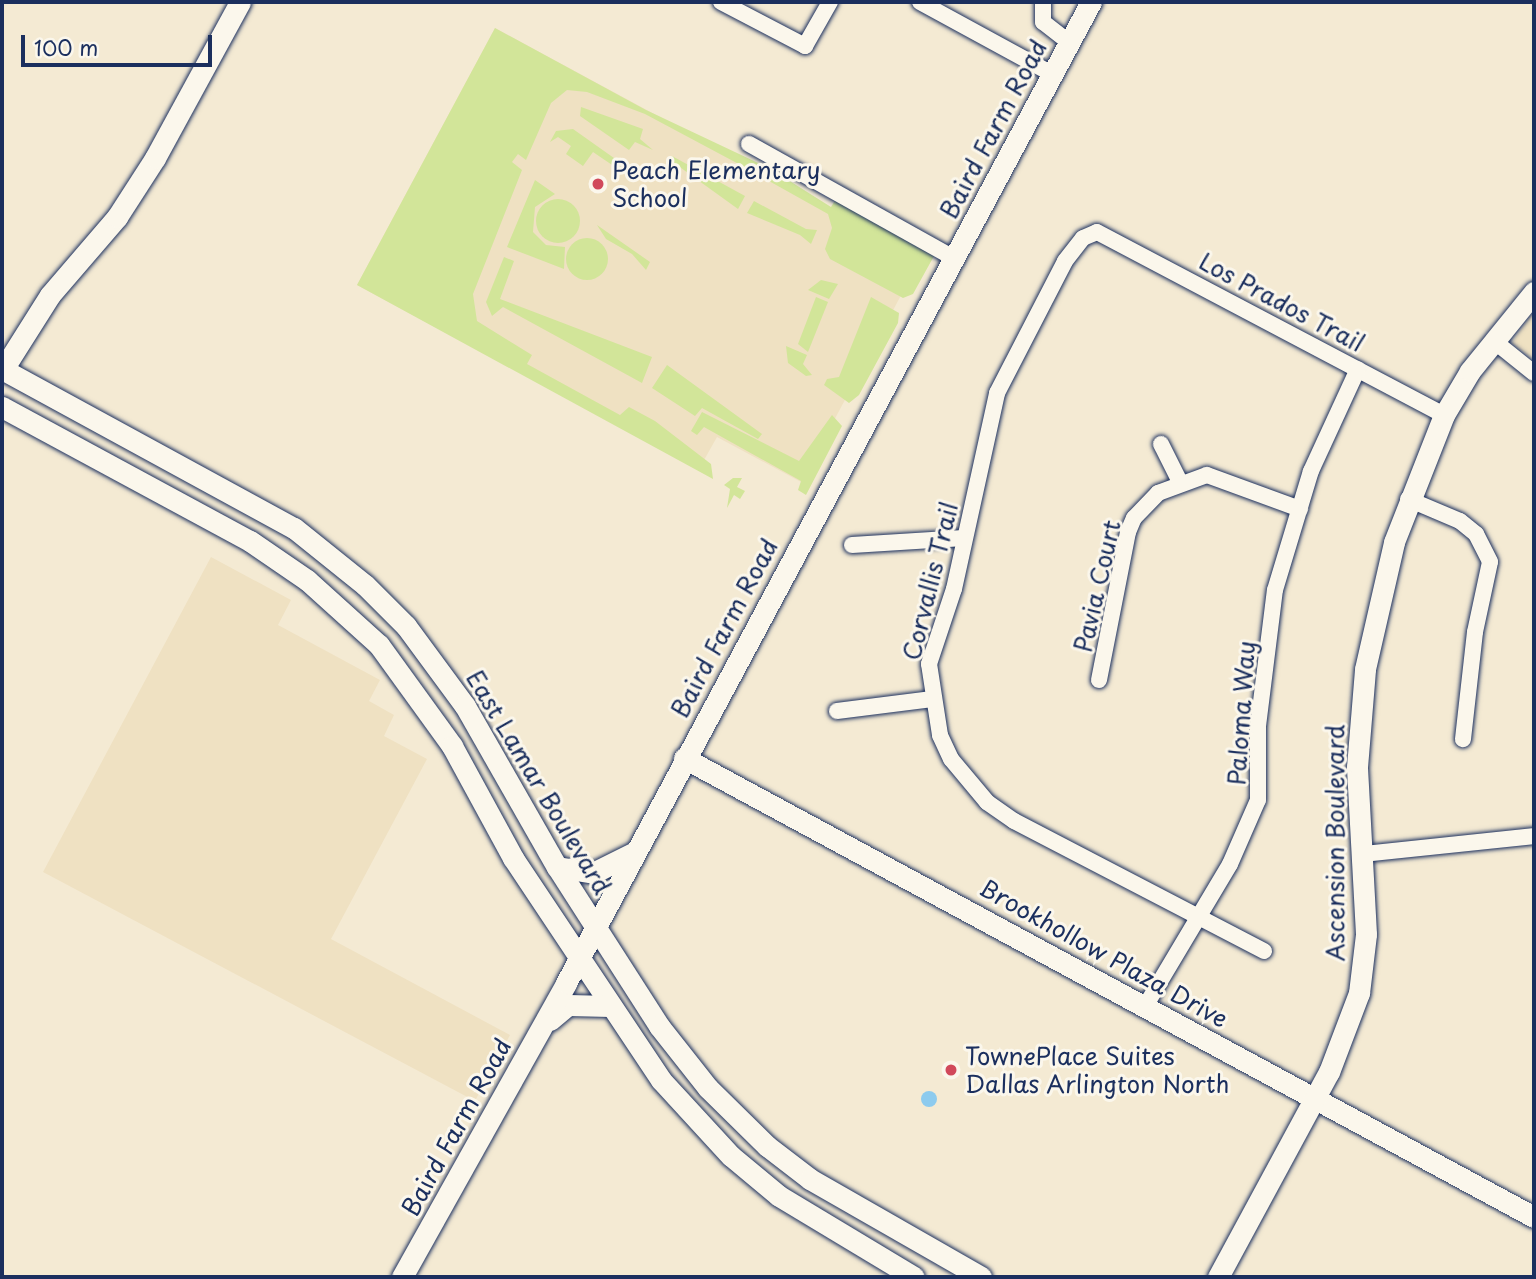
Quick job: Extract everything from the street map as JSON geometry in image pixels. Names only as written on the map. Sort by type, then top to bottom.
[{"type":"street","points":[[2,370],[50,295],[117,217],[155,158],[240,2]]},
{"type":"street","points":[[721,2],[805,46],[831,2]]},
{"type":"street","points":[[920,2],[1052,74]]},
{"type":"street","points":[[1043,2],[1043,22],[1069,42]]},
{"type":"street","name":"Baird Farm Road","points":[[402,1277],[580,958],[684,758],[1091,2]]},
{"type":"street","points":[[749,144],[954,258]]},
{"type":"street","name":"Los Prados Trail","points":[[1097,232],[1444,415]]},
{"type":"street","name":"Corvallis Trail","points":[[1097,232],[1083,238],[1065,261],[997,393],[964,538],[929,664],[932,699],[951,759],[987,803],[1264,951]]},
{"type":"street","name":"Ascension Boulevard","points":[[1218,1277],[1315,1098],[1351,1022],[1359,993],[1366,934],[1357,767],[1365,669],[1374,616],[1408,499],[1444,415],[1494,341],[1534,292]]},
{"type":"street","points":[[1494,341],[1534,373]]},
{"type":"street","name":"Paloma Way","points":[[1146,1005],[1248,830],[1258,800],[1262,680],[1276,590],[1324,438],[1358,369]]},
{"type":"street","name":"East Lamar Boulevard","points":[[2,370],[294,527],[365,585],[406,626],[465,706],[557,867],[659,1026],[708,1088],[767,1146],[837,1197],[981,1277]]},
{"type":"street","points":[[2,407],[250,541],[307,580],[379,645],[452,746],[513,858],[645,1059],[710,1136],[758,1179],[820,1225],[914,1277]]},
{"type":"street","points":[[1161,444],[1181,482]]},
{"type":"street","name":"Pavia Court","points":[[1099,680],[1128,532],[1144,506],[1181,482],[1207,475],[1220,477],[1300,509]]},
{"type":"street","points":[[1408,499],[1460,521],[1476,534],[1490,562],[1475,632],[1463,739]]},
{"type":"street","points":[[852,545],[964,538]]},
{"type":"street","points":[[379,645],[406,626]]},
{"type":"street","points":[[837,711],[932,699]]},
{"type":"street","name":"Brookhollow Plaza Drive","points":[[684,758],[1146,1005],[1534,1217]]},
{"type":"street","points":[[1363,854],[1534,836]]},
{"type":"street","points":[[557,867],[593,873],[635,852]]},
{"type":"street","points":[[541,1029],[568,1005],[610,1006]]},
{"type":"street","points":[[820,1225],[837,1197]]},
{"type":"shaded area","name":"Peach Elementary School","points":[[495,28],[921,258],[801,482],[717,437],[699,469],[357,285]]},
{"type":"shaded area","points":[[1534,311],[1534,360],[1512,343]]},
{"type":"shaded area","points":[[211,557],[291,600],[278,625],[380,680],[369,701],[394,715],[384,736],[427,759],[331,939],[510,1035],[475,1101],[43,872]]},
{"type":"green space","points":[[495,28],[646,110],[771,169],[763,177],[645,114],[587,92],[567,90],[551,103],[526,160],[518,154],[512,162],[522,170],[473,294],[477,321],[532,355],[527,364],[620,415],[629,407],[655,421],[711,464],[713,479],[357,285]]},
{"type":"green space","points":[[581,107],[643,129],[640,139],[653,150],[635,142],[629,150],[580,116]]},
{"type":"green space","points":[[573,129],[621,163],[618,169],[593,152],[583,166],[566,154],[571,146],[558,137],[550,142],[556,131]]},
{"type":"green space","points":[[672,156],[745,196],[738,209],[670,160]]},
{"type":"green space","points":[[777,173],[831,207],[836,199],[934,256],[913,294],[903,298],[830,259],[825,249],[832,228],[828,214],[769,181]]},
{"type":"green space","points":[[535,180],[555,194],[535,207],[533,232],[546,245],[565,247],[564,269],[507,247]]},
{"type":"green space","points":[[558,199],[567,200],[574,205],[579,212],[579,230],[574,237],[567,242],[558,243],[549,242],[542,237],[537,230],[536,221],[537,212],[542,205],[549,200]]},
{"type":"green space","points":[[754,201],[806,229],[817,230],[811,244],[800,235],[747,213]]},
{"type":"green space","points":[[597,225],[650,262],[646,270],[632,254],[606,239]]},
{"type":"green space","points":[[587,238],[602,244],[608,259],[602,274],[587,280],[572,274],[566,259],[572,244]]},
{"type":"green space","points":[[504,257],[514,261],[500,299],[652,357],[642,383],[503,307],[492,316],[486,302]]},
{"type":"green space","points":[[821,280],[838,284],[829,299],[808,290]]},
{"type":"green space","points":[[816,297],[828,302],[808,352],[798,344]]},
{"type":"green space","points":[[871,297],[899,313],[898,323],[859,395],[849,403],[824,385],[827,379],[839,377]]},
{"type":"green space","points":[[786,346],[807,355],[803,364],[812,375],[806,376],[788,363]]},
{"type":"green space","points":[[667,365],[762,434],[758,439],[702,408],[695,416],[652,388]]},
{"type":"green space","points":[[702,412],[799,461],[832,415],[842,426],[806,495],[798,490],[801,481],[704,427],[697,435],[691,431]]},
{"type":"green space","points":[[733,478],[742,478],[737,487],[745,491],[740,499],[734,495],[727,508],[730,489],[724,485]]},
{"type":"water","points":[[929,1091],[935,1093],[935,1105],[929,1107],[923,1105],[921,1099],[923,1093]]},
{"type":"place","name":"Peach Elementary School","points":[[598,184]]},
{"type":"place","name":"TownePlace Suites Dallas Arlington North","points":[[951,1070]]}]
